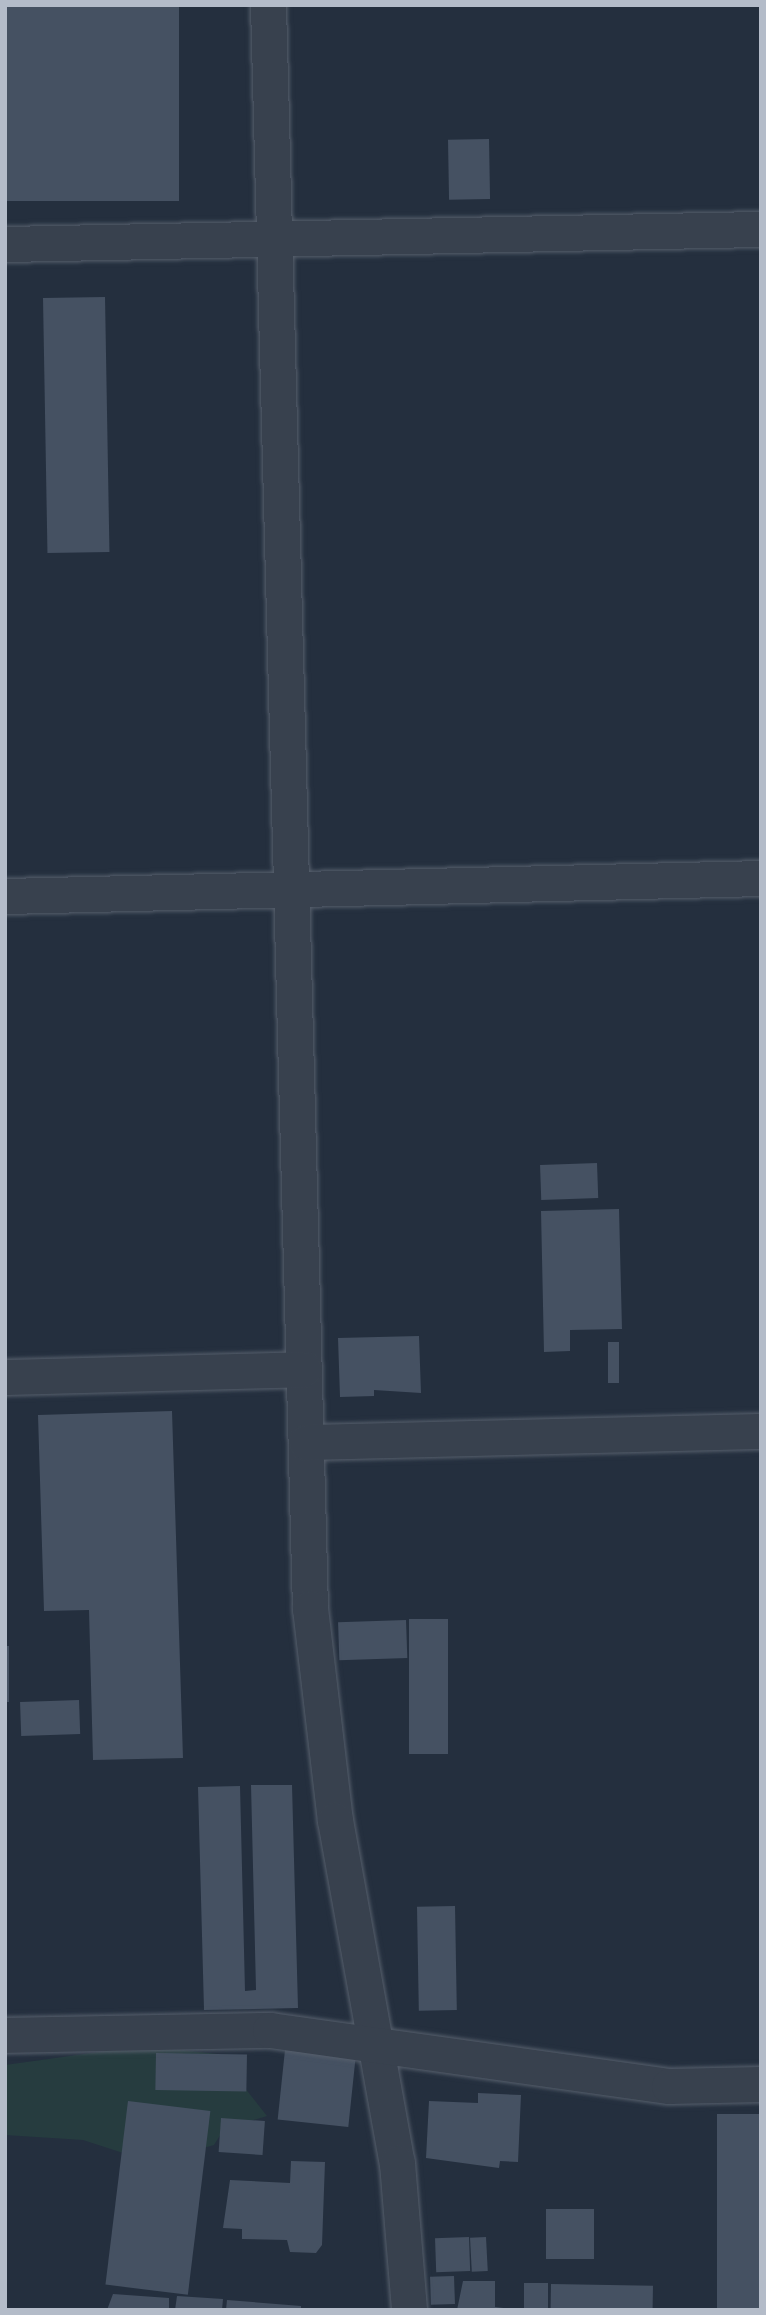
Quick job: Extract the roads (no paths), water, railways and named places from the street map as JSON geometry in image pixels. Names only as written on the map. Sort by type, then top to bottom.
[{"type":"street","points":[[268,5],[306,1442],[318,1704],[334,1820],[381,2046],[408,2248],[409,2310]]},
{"type":"street","points":[[5,244],[761,229]]},
{"type":"street","points":[[5,896],[761,878]]},
{"type":"street","points":[[5,1377],[304,1369]]},
{"type":"street","points":[[306,1442],[761,1431]]},
{"type":"street","points":[[5,2035],[271,2030],[669,2086],[761,2084]]}]
